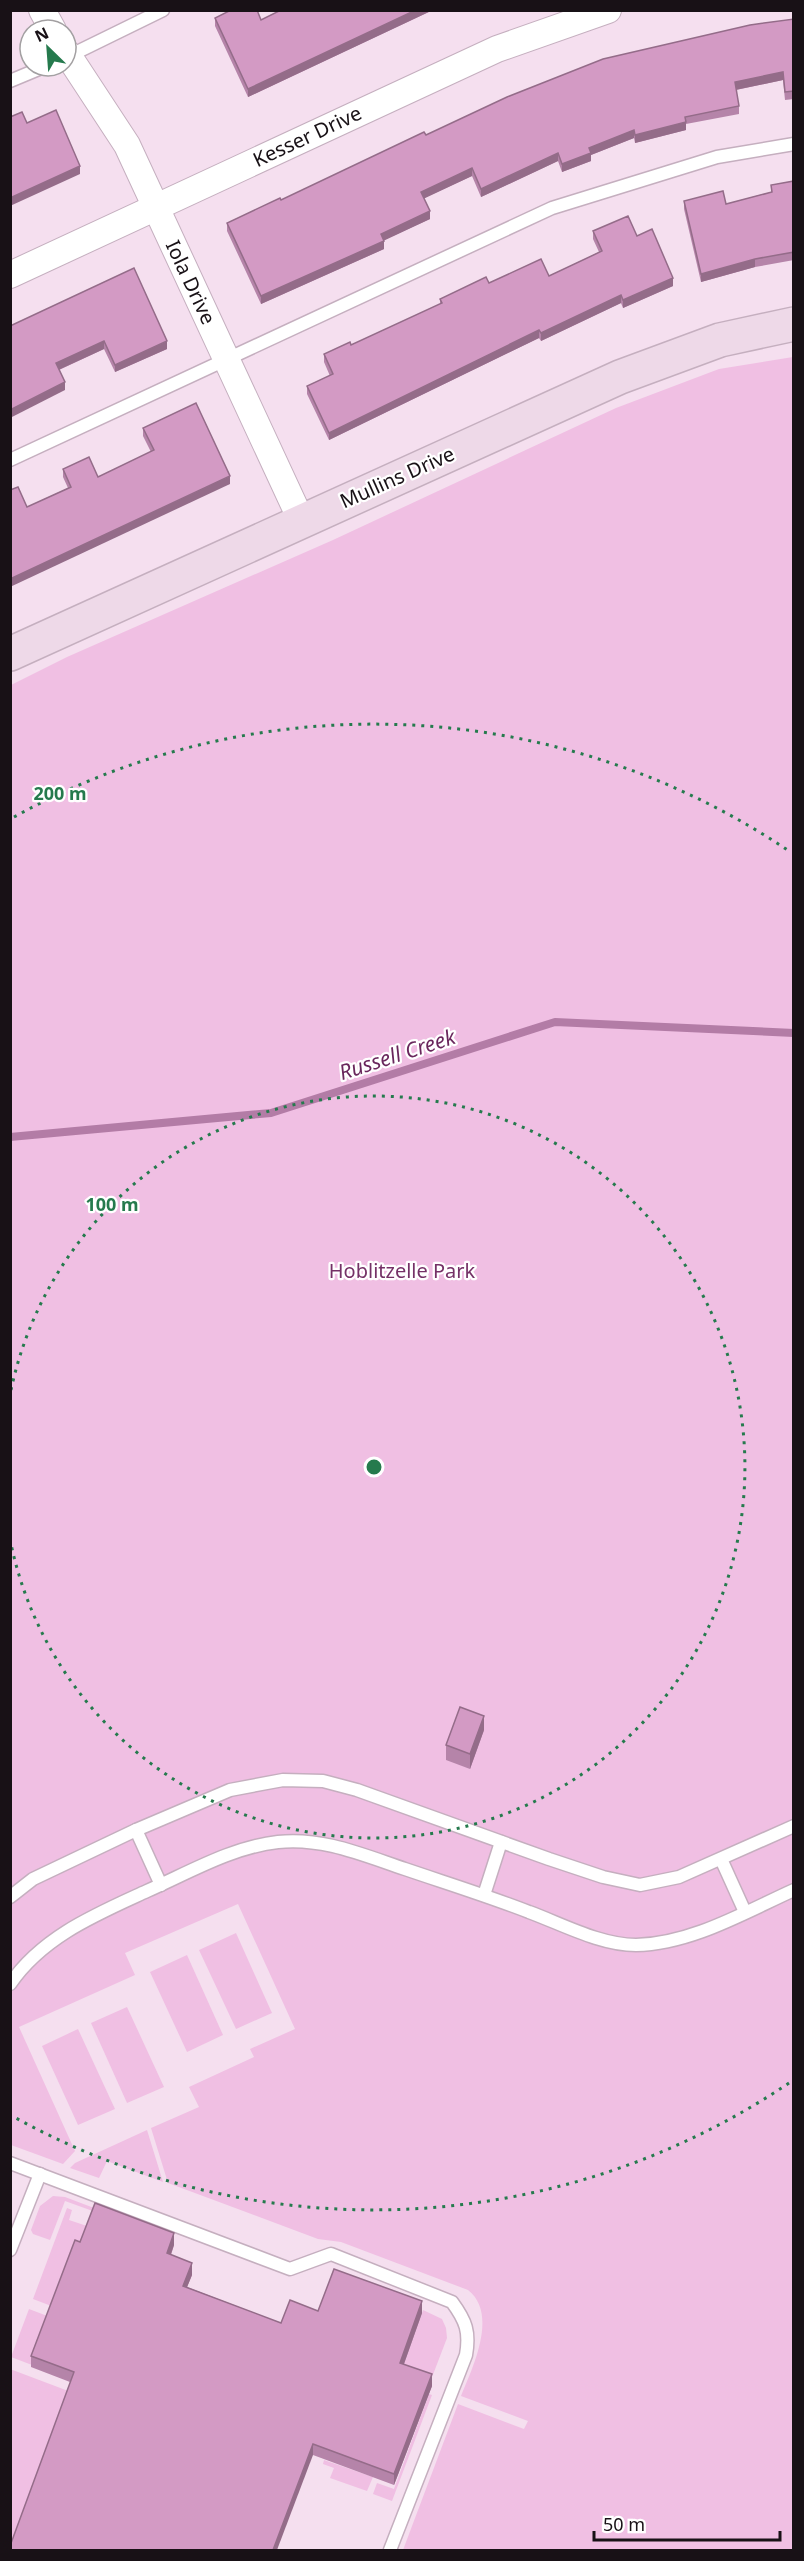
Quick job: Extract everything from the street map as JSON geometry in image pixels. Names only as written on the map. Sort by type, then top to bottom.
[{"type":"street","name":"Kesser Drive","points":[[10,275],[497,49],[608,10]]},
{"type":"street","name":"Iola Drive","points":[[77,78],[127,145],[301,520]]},
{"type":"street","name":"Mullins Drive","points":[[10,654],[620,377],[720,340],[794,324]]},
{"type":"lane","points":[[78,50],[163,10]]},
{"type":"lane","points":[[10,460],[552,208],[717,157],[794,144]]},
{"type":"lane","points":[[10,1897],[33,1879],[136,1830],[230,1790],[283,1780],[313,1780],[357,1790],[603,1878],[640,1885],[679,1877],[794,1826]]},
{"type":"lane","points":[[136,1830],[161,1885]]},
{"type":"lane","points":[[10,1984],[18,1972],[51,1941],[93,1916],[239,1850],[278,1842],[324,1842],[484,1895],[605,1940],[636,1945],[674,1940],[718,1925],[794,1890]]},
{"type":"lane","points":[[484,1895],[501,1842]]},
{"type":"lane","points":[[722,1859],[745,1912]]},
{"type":"lane","points":[[10,2163],[290,2269],[331,2254],[452,2302],[465,2320],[470,2336],[465,2355],[390,2550]]},
{"type":"lane","points":[[10,2250],[40,2174]]},
{"type":"green space","name":"Hoblitzelle Park","points":[[793,357],[793,2550],[403,2550],[458,2404],[524,2429],[528,2421],[461,2396],[476,2357],[482,2327],[482,2313],[477,2300],[468,2290],[341,2242],[318,2239],[168,2183],[151,2128],[199,2107],[189,2087],[254,2057],[250,2049],[295,2029],[238,1904],[125,1953],[135,1975],[19,2027],[75,2151],[63,2164],[11,2145],[11,685],[67,657],[333,540],[616,408],[719,369]]},
{"type":"green space","points":[[236,1933],[272,2013],[236,2029],[199,1950]]},
{"type":"green space","points":[[187,1955],[223,2035],[187,2052],[150,1972]]},
{"type":"green space","points":[[127,2007],[164,2087],[127,2103],[91,2023]]},
{"type":"green space","points":[[78,2029],[115,2109],[78,2125],[42,2046]]},
{"type":"green space","points":[[147,2130],[163,2182],[107,2161],[99,2178],[70,2168],[75,2163]]},
{"type":"green space","points":[[53,2196],[65,2197],[102,2211],[101,2214],[65,2201],[50,2240],[33,2234],[31,2230],[40,2206]]},
{"type":"green space","points":[[67,2208],[72,2210],[69,2220],[90,2227],[54,2307],[33,2299]]},
{"type":"green space","points":[[29,2309],[50,2317],[32,2365],[11,2357]]},
{"type":"green space","points":[[423,2310],[442,2319],[447,2338],[429,2385],[400,2375]]},
{"type":"green space","points":[[10,2369],[71,2392],[13,2550],[10,2550]]},
{"type":"green space","points":[[429,2394],[432,2395],[392,2501],[373,2494],[377,2483],[394,2489]]},
{"type":"green space","points":[[324,2460],[373,2477],[367,2491],[330,2478],[334,2468],[323,2464]]},
{"type":"building","points":[[231,10],[257,10],[261,20],[281,10],[416,10],[248,89],[215,18]]},
{"type":"building","points":[[794,19],[794,91],[785,92],[783,72],[735,82],[739,106],[685,117],[686,122],[635,135],[634,130],[589,148],[591,153],[562,164],[558,153],[481,189],[472,168],[421,192],[430,211],[381,234],[384,241],[261,296],[227,223],[424,132],[426,135],[507,97],[603,59],[750,25]]},
{"type":"building","points":[[56,110],[80,166],[10,198],[10,117],[22,112],[27,123]]},
{"type":"building","points":[[794,181],[794,252],[755,259],[701,274],[684,201],[723,191],[726,204],[772,192],[771,185]]},
{"type":"building","points":[[628,216],[637,236],[652,229],[673,278],[623,300],[621,295],[541,333],[539,330],[329,433],[307,386],[333,374],[324,354],[350,342],[351,345],[442,303],[440,299],[486,277],[489,283],[541,259],[549,276],[602,251],[593,231]]},
{"type":"building","points":[[134,268],[167,341],[115,365],[104,341],[56,363],[65,382],[10,410],[10,326]]},
{"type":"building","points":[[196,403],[230,476],[10,579],[10,490],[18,487],[27,507],[71,487],[63,469],[89,457],[98,477],[154,450],[143,428]]},
{"type":"building","points":[[460,1707],[484,1716],[470,1754],[446,1745]]},
{"type":"building","points":[[95,2203],[174,2233],[167,2253],[192,2263],[183,2286],[281,2323],[290,2300],[318,2311],[334,2269],[422,2301],[400,2363],[432,2374],[394,2474],[313,2444],[273,2550],[10,2550],[74,2372],[31,2356],[75,2240],[80,2242]]},
{"type":"waterway","name":"Russell Creek","points":[[10,1137],[271,1113],[555,1022],[794,1033]]}]
